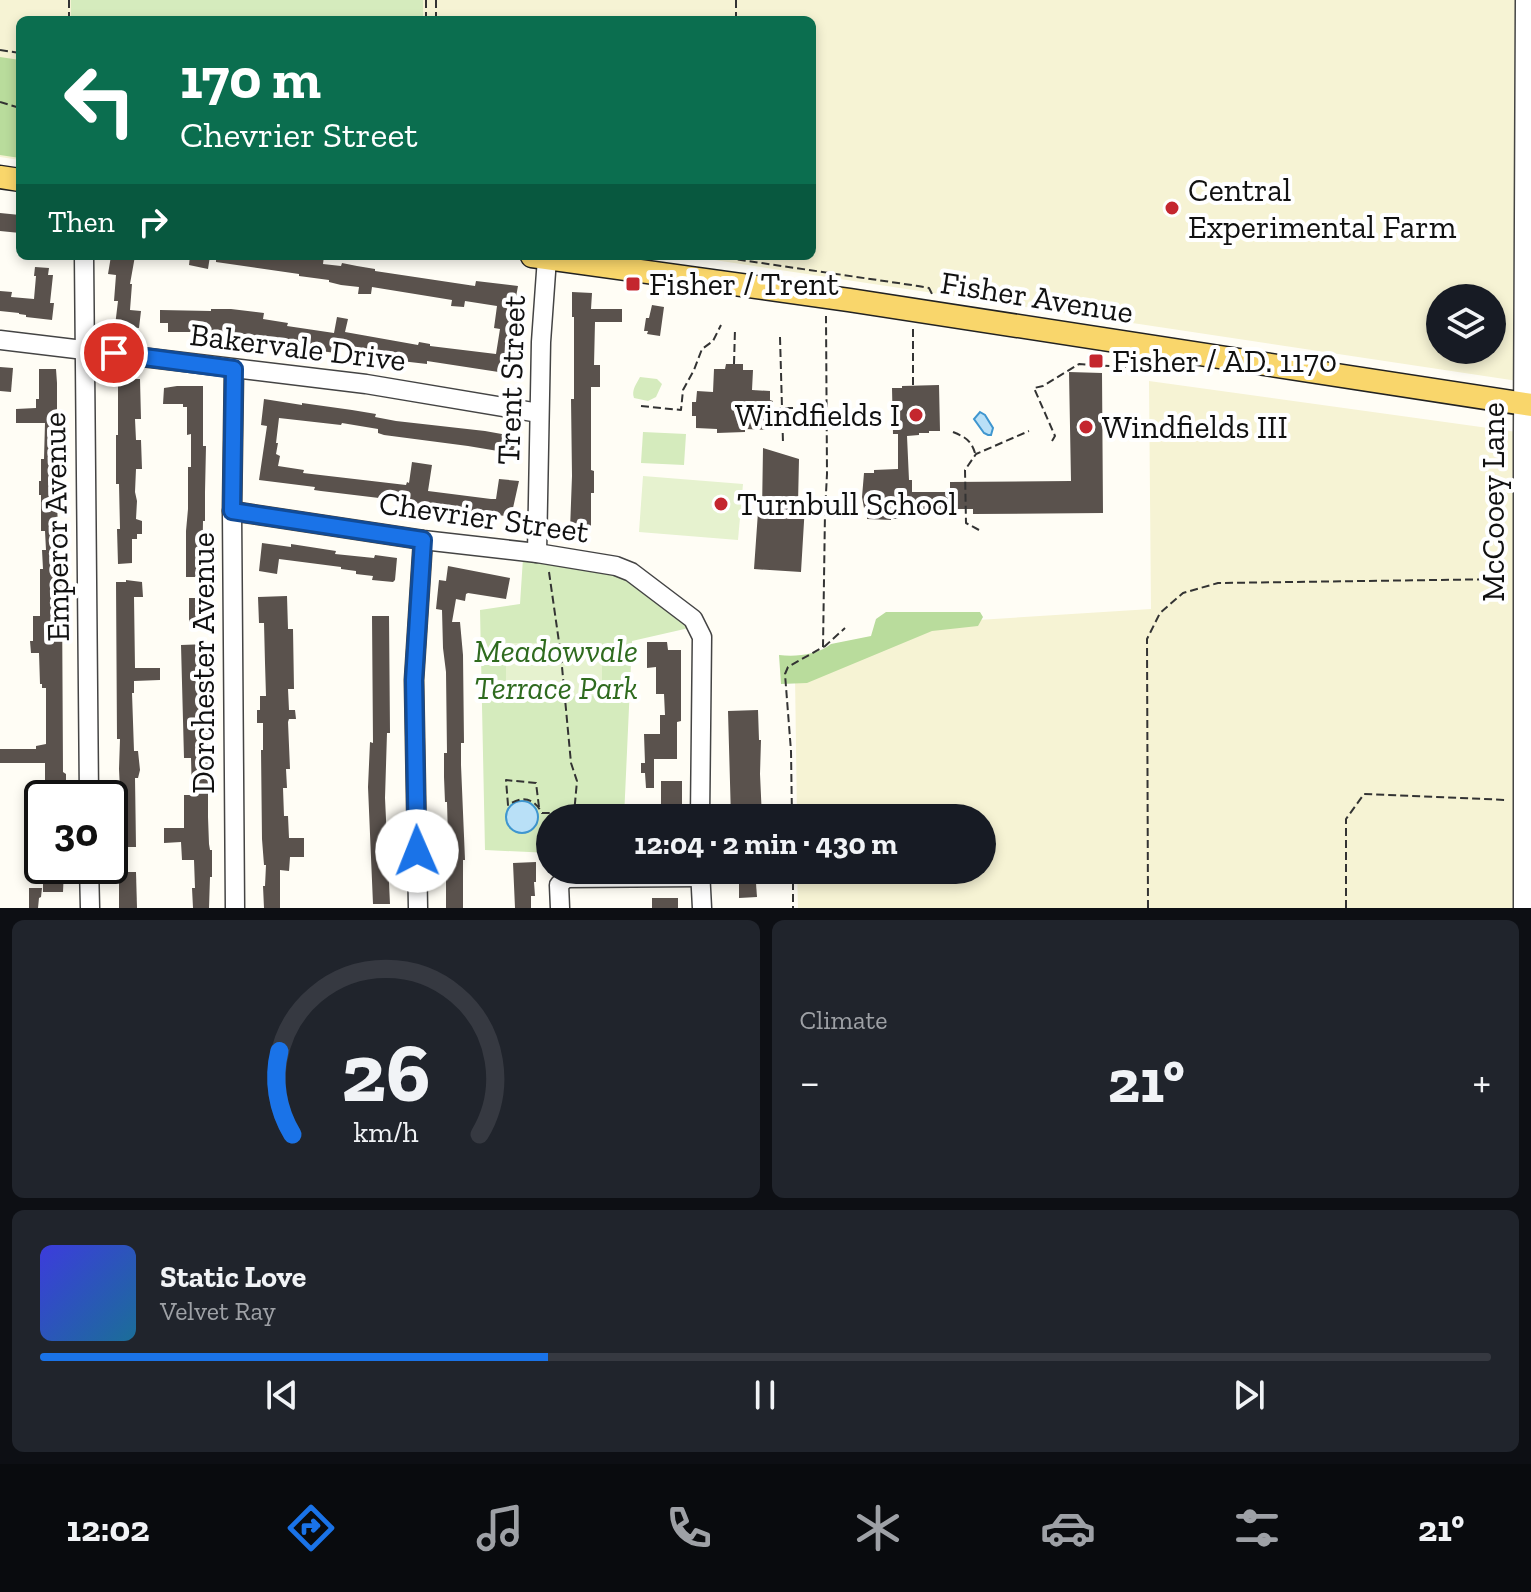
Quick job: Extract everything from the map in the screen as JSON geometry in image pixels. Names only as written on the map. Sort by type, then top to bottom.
[{"type":"main road","name":"Fisher Avenue","points":[[561,260],[849,300],[1527,405]]},
{"type":"street","name":"McCooey Lane","points":[[1523,908],[1523,579],[1527,405],[1525,0]]},
{"type":"street","name":"Emperor Avenue","points":[[84,260],[89,780]]},
{"type":"street","name":"Trent Street","points":[[539,260],[542,554]]},
{"type":"street","name":"Bakervale Drive","points":[[0,340],[366,384],[539,413]]},
{"type":"street","name":"Dorchester Avenue","points":[[234,369],[235,908]]},
{"type":"street","name":"Chevrier Street","points":[[232,511],[423,540],[542,554],[616,566],[631,572],[693,619],[702,637],[700,804]]},
{"type":"street","points":[[418,908],[414,680],[423,540]]},
{"type":"street","points":[[89,884],[90,908]]},
{"type":"street","points":[[560,884],[560,908]]},
{"type":"street","points":[[701,884],[702,908]]},
{"type":"path","points":[[751,260],[929,288],[934,297]]},
{"type":"path","points":[[823,647],[827,474],[826,310]]},
{"type":"path","points":[[913,385],[914,322]]},
{"type":"path","points":[[641,406],[681,410],[683,390],[702,349],[713,341],[721,325]]},
{"type":"path","points":[[734,364],[735,329]]},
{"type":"path","points":[[780,337],[783,443]]},
{"type":"path","points":[[1052,441],[1055,436],[1034,388],[1043,386],[1079,364],[1126,367]]},
{"type":"path","points":[[773,408],[802,408]]},
{"type":"path","points":[[979,530],[966,523],[965,470],[976,454],[1029,431]]},
{"type":"path","points":[[953,432],[972,443],[976,454]]},
{"type":"path","points":[[542,554],[561,656],[571,763],[577,781],[575,804]]},
{"type":"path","points":[[1148,908],[1147,639],[1160,613],[1183,593],[1218,583],[1523,579]]},
{"type":"path","points":[[792,804],[785,674],[788,667],[823,647],[845,628]]},
{"type":"path","points":[[506,780],[536,783],[539,807],[523,799],[508,805],[506,780]]},
{"type":"path","points":[[1346,908],[1346,819],[1364,794],[1523,801]]},
{"type":"path","points":[[793,884],[793,908]]},
{"type":"shaded area","name":"Central Experimental Farm","points":[[0,0],[1531,0],[1531,383],[715,260],[816,260],[816,16],[16,16],[16,159],[0,157]]},
{"type":"shaded area","points":[[1149,381],[1531,434],[1531,908],[798,908],[797,884],[996,884],[996,804],[797,804],[795,675],[930,623],[1151,609]]},
{"type":"green space","points":[[71,0],[423,0],[423,16],[71,16]]},
{"type":"green space","points":[[0,57],[16,59],[16,157],[0,155]]},
{"type":"green space","points":[[640,377],[657,379],[662,384],[656,397],[648,401],[634,398],[634,389]]},
{"type":"green space","points":[[643,432],[686,434],[684,465],[641,463]]},
{"type":"green space","points":[[643,476],[743,484],[738,540],[639,532]]},
{"type":"green space","name":"Meadowvale Terrace Park","points":[[523,558],[608,573],[643,588],[689,628],[632,641],[625,804],[536,804],[536,852],[485,850],[480,610],[520,604]]},
{"type":"green space","points":[[886,612],[980,612],[983,617],[978,626],[932,631],[807,683],[781,684],[779,655],[806,654],[831,644],[871,636],[876,619]]},
{"type":"green space","points":[[506,643],[602,643],[602,696],[506,696]]},
{"type":"water","points":[[980,412],[993,428],[991,435],[984,433],[974,419]]},
{"type":"water","points":[[522,801],[533,806],[536,824],[533,828],[522,833],[511,828],[506,817],[511,806]]},
{"type":"building","points":[[0,213],[16,215],[16,233],[0,231]]},
{"type":"building","points":[[110,260],[134,260],[130,310],[141,311],[139,328],[115,326],[118,301],[114,301],[116,275],[108,274]]},
{"type":"building","points":[[190,260],[209,260],[208,269],[189,265]]},
{"type":"building","points":[[324,260],[323,264],[341,266],[342,263],[475,286],[476,281],[518,286],[508,340],[516,342],[512,374],[427,361],[427,364],[401,361],[376,357],[376,353],[337,348],[337,353],[319,351],[320,348],[292,344],[292,341],[244,334],[244,337],[227,332],[168,332],[168,323],[160,323],[160,310],[231,309],[264,313],[263,319],[288,323],[287,326],[334,333],[337,317],[348,319],[345,332],[496,354],[500,329],[494,328],[497,306],[465,301],[464,307],[451,306],[452,300],[372,287],[371,294],[358,294],[359,287],[329,280],[216,262]]},
{"type":"building","points":[[35,267],[49,268],[48,275],[53,275],[52,320],[0,311],[0,291],[12,292],[11,297],[34,299]]},
{"type":"building","points":[[572,292],[592,293],[591,309],[622,309],[622,322],[595,322],[594,365],[600,365],[600,387],[591,387],[594,493],[591,493],[591,530],[570,530],[571,399],[574,399]]},
{"type":"building","points":[[652,305],[664,307],[660,336],[644,331]]},
{"type":"building","points":[[726,364],[743,364],[743,370],[753,370],[752,390],[770,391],[770,400],[773,401],[769,430],[717,433],[717,429],[696,428],[692,402],[696,402],[697,391],[713,392],[714,369],[725,369]]},
{"type":"building","points":[[0,367],[13,368],[11,392],[0,391]]},
{"type":"building","points":[[39,369],[56,369],[60,446],[56,446],[62,592],[63,772],[66,780],[45,780],[45,763],[0,763],[0,749],[36,749],[36,746],[46,744],[46,688],[40,684],[39,653],[31,653],[30,641],[33,641],[33,616],[40,616],[40,569],[43,569],[42,550],[46,550],[45,531],[41,531],[39,495],[45,423],[16,423],[16,409],[36,408],[36,399],[39,399]]},
{"type":"building","points":[[1069,372],[1102,373],[1103,513],[973,514],[973,509],[950,509],[950,515],[867,519],[867,508],[864,508],[862,497],[864,473],[898,469],[898,434],[893,434],[892,388],[939,385],[940,431],[907,436],[909,480],[912,480],[912,492],[950,492],[950,482],[1071,481]]},
{"type":"building","points":[[118,376],[140,379],[141,419],[135,419],[136,440],[141,440],[142,469],[136,469],[135,492],[136,519],[142,521],[142,534],[132,539],[132,563],[118,564],[117,529],[120,529],[116,435]]},
{"type":"building","points":[[203,386],[203,446],[206,446],[202,577],[186,577],[188,467],[191,467],[187,407],[183,404],[163,404],[164,388]]},
{"type":"building","points":[[264,399],[519,437],[516,454],[384,435],[378,433],[378,429],[342,423],[279,418],[276,443],[276,454],[280,456],[278,466],[304,470],[303,473],[406,485],[412,462],[432,465],[428,491],[491,499],[496,499],[499,479],[519,481],[511,517],[450,508],[443,513],[427,511],[411,508],[412,505],[403,504],[404,501],[259,480],[267,426],[261,425]]},
{"type":"building","points":[[763,448],[799,459],[798,504],[805,505],[801,572],[754,569],[758,512],[762,512]]},
{"type":"building","points":[[262,543],[291,547],[291,544],[336,551],[335,554],[397,558],[395,580],[372,580],[373,576],[356,574],[356,571],[341,567],[279,559],[277,574],[259,571]]},
{"type":"building","points":[[448,566],[510,578],[506,599],[468,593],[465,601],[456,599],[452,622],[460,622],[463,655],[463,908],[446,908],[446,876],[449,875],[444,777],[444,753],[447,753],[446,672],[442,610],[436,609],[439,580],[446,581]]},
{"type":"building","points":[[116,582],[142,582],[143,597],[134,597],[135,668],[160,668],[160,680],[134,681],[132,693],[134,751],[138,751],[140,770],[138,778],[135,778],[136,847],[128,847],[128,780],[120,780],[120,739],[117,739]]},
{"type":"building","points":[[287,596],[288,629],[293,629],[294,689],[288,689],[289,710],[295,710],[296,719],[289,719],[288,722],[290,769],[286,769],[287,788],[283,788],[284,816],[288,816],[289,838],[304,838],[304,857],[290,857],[289,871],[280,870],[280,908],[264,908],[263,723],[257,723],[257,710],[260,710],[260,696],[266,696],[264,623],[259,623],[258,597]]},
{"type":"building","points":[[189,598],[206,598],[207,624],[189,624]]},
{"type":"building","points":[[372,616],[389,616],[390,733],[387,733],[385,798],[390,904],[373,904],[368,787],[370,742],[373,743]]},
{"type":"building","points":[[647,642],[667,642],[668,650],[681,650],[681,721],[677,722],[677,759],[654,759],[654,788],[646,788],[645,773],[641,773],[641,763],[645,763],[644,734],[660,734],[660,715],[665,715],[664,694],[656,694],[656,667],[647,668]]},
{"type":"building","points":[[208,644],[208,817],[212,877],[209,908],[193,908],[194,860],[182,860],[181,842],[164,843],[164,828],[184,828],[184,795],[192,795],[191,758],[184,758],[181,645]]},
{"type":"building","points":[[758,710],[761,804],[731,804],[728,711]]},
{"type":"building","points":[[661,781],[682,781],[682,804],[661,804]]},
{"type":"building","points":[[536,862],[535,896],[531,896],[531,908],[515,908],[513,863]]},
{"type":"building","points":[[128,872],[136,872],[137,908],[119,908],[119,884],[128,884]]},
{"type":"building","points":[[43,884],[63,884],[63,892],[43,892]]},
{"type":"building","points":[[739,884],[756,884],[757,897],[739,898]]},
{"type":"building","points":[[29,888],[42,888],[38,908],[29,908]]},
{"type":"building","points":[[652,898],[678,898],[678,908],[652,908]]},
{"type":"place","name":"Central Experimental Farm","points":[[1172,208]]},
{"type":"place","name":"Fisher / Trent","points":[[633,284]]},
{"type":"place","name":"Fisher / AD. 1170","points":[[1096,361]]},
{"type":"place","name":"Windfields I","points":[[916,415]]},
{"type":"place","name":"Windfields III","points":[[1086,427]]},
{"type":"place","name":"Turnbull School","points":[[721,504]]},
{"type":"route","points":[[114,353],[234,369],[232,511],[423,540],[414,680],[417,851]]}]
